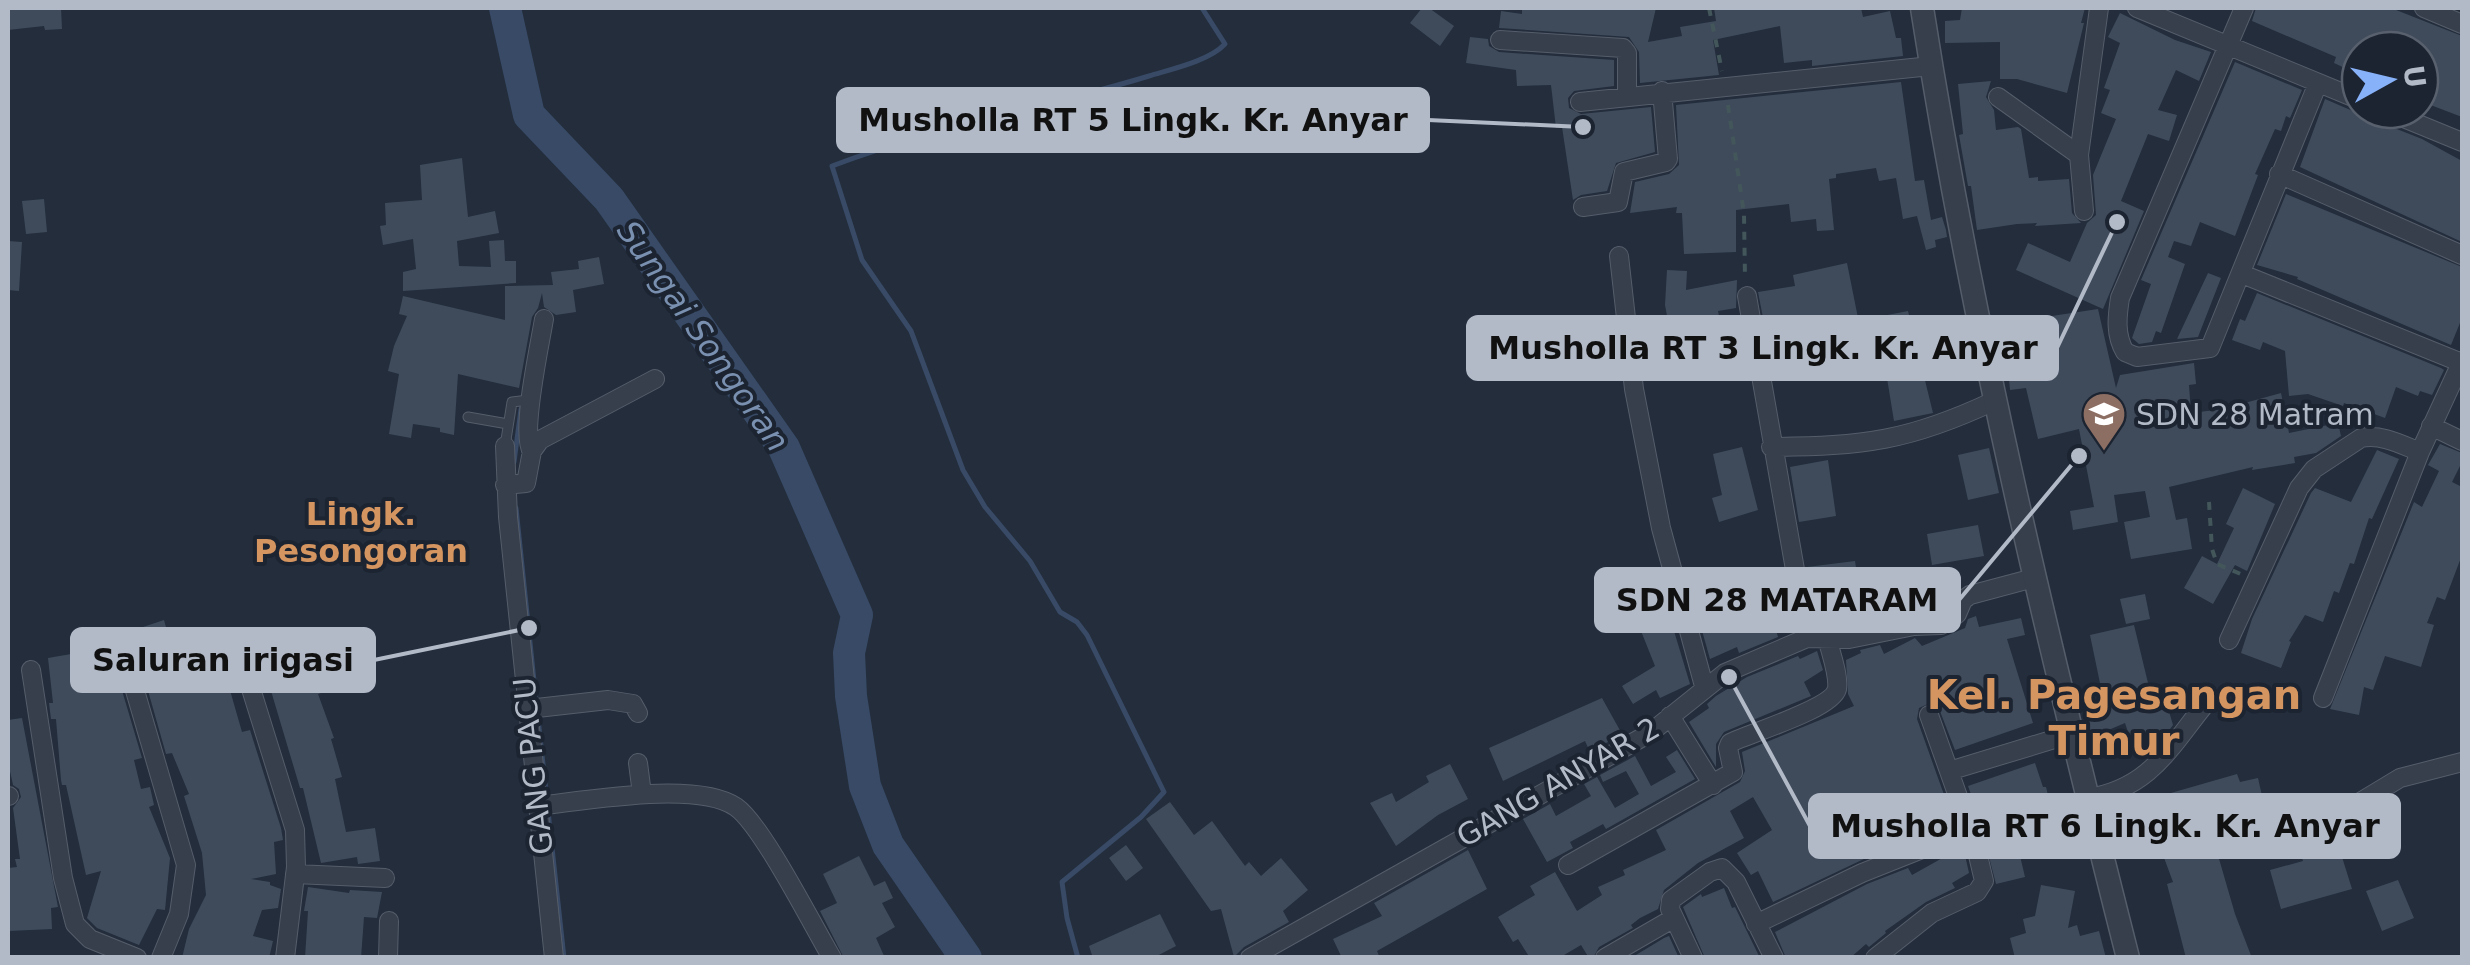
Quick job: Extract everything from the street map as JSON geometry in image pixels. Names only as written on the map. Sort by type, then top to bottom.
[{"type":"street","points":[[1922,8],[1994,401],[2071,734],[2128,958]]},
{"type":"street","points":[[2084,211],[2080,154],[2099,8]]},
{"type":"street","points":[[2137,8],[2340,92]]},
{"type":"street","points":[[2244,8],[2120,298],[2117,320],[2121,347],[2131,356],[2206,351],[2212,344],[2278,174],[2318,84]]},
{"type":"street","points":[[2424,8],[2462,24]]},
{"type":"street","points":[[1500,40],[1623,48],[1627,53],[1626,96]]},
{"type":"street","points":[[1580,102],[1726,84],[1931,66]]},
{"type":"street","points":[[1583,207],[1618,202],[1624,172],[1666,162],[1662,91]]},
{"type":"street","points":[[1998,98],[2080,154]]},
{"type":"street","points":[[2433,130],[2462,142]]},
{"type":"street","points":[[2278,174],[2462,255]]},
{"type":"street","points":[[1620,256],[1634,389],[1657,510],[1704,686]]},
{"type":"street","points":[[2242,274],[2462,362],[2420,452],[2323,698]]},
{"type":"street","points":[[1746,296],[1807,638],[1828,641],[1940,624],[1957,614],[1963,600],[1980,591],[2034,578]]},
{"type":"street","points":[[511,485],[529,479],[532,452],[527,438],[526,399],[544,318]]},
{"type":"street","points":[[532,452],[549,434],[655,379]]},
{"type":"street","points":[[1771,446],[1848,446],[1894,440],[1994,401]]},
{"type":"street","points":[[2431,426],[2462,441]]},
{"type":"street","points":[[2229,640],[2299,488],[2314,469],[2369,436],[2420,452]]},
{"type":"street","name":"GANG PACU","points":[[505,446],[546,805],[554,958]]},
{"type":"street","name":"GANG ANYAR 2","points":[[1250,958],[1650,733],[1724,673],[1807,638]]},
{"type":"street","points":[[1568,865],[1713,785],[1735,768],[1728,748],[1730,742],[1790,720],[1833,696],[1838,686],[1828,641]]},
{"type":"street","points":[[124,653],[186,865],[179,914],[161,958]]},
{"type":"street","points":[[30,670],[63,878],[75,924],[90,939],[137,958]]},
{"type":"street","points":[[247,676],[291,813],[296,851],[285,958]]},
{"type":"street","points":[[2088,798],[2108,795],[2148,775],[2211,697]]},
{"type":"street","points":[[535,708],[608,700],[633,704],[638,712]]},
{"type":"street","points":[[1875,958],[1932,914],[1982,888],[1983,869],[1930,715]]},
{"type":"street","points":[[1670,716],[1713,785]]},
{"type":"street","points":[[1949,772],[2071,734]]},
{"type":"street","points":[[2352,807],[2400,778],[2462,762]]},
{"type":"street","points":[[638,764],[642,794]]},
{"type":"street","points":[[546,805],[642,794],[696,795],[736,807],[759,836],[832,958]]},
{"type":"street","points":[[1756,924],[1862,873],[1970,830]]},
{"type":"street","points":[[1693,958],[1672,913],[1674,896],[1722,868],[1731,874],[1774,958]]},
{"type":"street","points":[[295,874],[385,878]]},
{"type":"street","points":[[1604,958],[1672,913]]},
{"type":"street","points":[[388,958],[389,921]]},
{"type":"lane","name":"GANG PACU","points":[[505,446],[512,402],[526,399]]},
{"type":"lane","points":[[468,416],[508,424]]},
{"type":"path","points":[[1709,8],[1726,84],[1744,214],[1744,270]]},
{"type":"path","points":[[2209,502],[2212,550],[2217,564],[2257,580]]},
{"type":"building","points":[[8,8],[61,8],[62,29],[45,30],[44,26],[8,30]]},
{"type":"building","points":[[1422,8],[1429,8],[1454,26],[1440,46],[1410,23]]},
{"type":"building","points":[[1522,8],[1656,8],[1648,42],[1682,36],[1680,27],[1716,21],[1714,8],[1861,8],[1863,17],[1890,11],[1896,38],[1901,38],[1903,56],[1812,66],[1812,60],[1784,63],[1780,26],[1713,40],[1719,75],[1640,83],[1639,52],[1629,37],[1499,28],[1501,11],[1522,14]]},
{"type":"building","points":[[1962,8],[2085,8],[2067,93],[2017,79],[2000,79],[2000,42],[1945,43],[1945,21],[1960,20]]},
{"type":"building","points":[[2256,8],[2391,8],[2462,36],[2462,117],[2440,109],[2440,30],[2340,30],[2340,66],[2334,63],[2336,57],[2252,21]]},
{"type":"building","points":[[2120,13],[2175,40],[2211,52],[2199,81],[2176,70],[2158,110],[2177,115],[2169,141],[2148,134],[2121,201],[2144,211],[2103,309],[2016,270],[2028,243],[2070,262],[2087,223],[2096,215],[2093,175],[2116,119],[2101,113],[2110,90],[2104,88],[2120,43],[2108,37]]},
{"type":"building","points":[[1470,37],[1488,39],[1489,46],[1499,52],[1614,60],[1614,86],[1574,91],[1568,98],[1569,108],[1581,114],[1651,107],[1655,152],[1616,163],[1607,191],[1573,200],[1562,127],[1556,128],[1551,85],[1517,86],[1516,70],[1466,63]]},
{"type":"building","points":[[2235,62],[2302,90],[2281,131],[2275,129],[2235,236],[2200,222],[2191,246],[2174,241],[2168,257],[2185,264],[2161,333],[2156,331],[2152,342],[2139,344],[2132,338],[2151,284],[2141,280]]},
{"type":"building","points":[[1991,81],[1986,97],[1994,110],[1996,130],[2021,129],[2029,178],[2069,179],[2072,213],[2081,223],[2017,224],[1977,230],[1959,135],[1963,134],[1958,84]]},
{"type":"building","points":[[1901,82],[1915,181],[1924,180],[1931,220],[1942,217],[1946,230],[1947,237],[1935,240],[1936,247],[1926,250],[1917,216],[1903,219],[1896,178],[1879,181],[1876,168],[1836,174],[1836,178],[1829,179],[1834,230],[1817,231],[1816,219],[1791,222],[1789,204],[1736,210],[1736,252],[1684,254],[1682,213],[1676,213],[1677,207],[1630,213],[1635,182],[1669,174],[1679,165],[1676,105]]},
{"type":"building","points":[[2325,99],[2340,106],[2340,130],[2399,130],[2422,139],[2462,161],[2462,242],[2300,167]]},
{"type":"building","points":[[462,158],[468,217],[495,211],[499,233],[457,241],[459,266],[491,267],[489,241],[504,240],[505,261],[516,261],[516,283],[403,291],[403,272],[416,269],[413,239],[383,245],[380,226],[386,225],[385,203],[422,200],[420,165]]},
{"type":"building","points":[[2286,194],[2462,267],[2462,318],[2451,345],[2298,277],[2257,265]]},
{"type":"building","points":[[44,199],[47,232],[26,234],[22,201]]},
{"type":"building","points":[[8,241],[22,242],[19,291],[8,290]]},
{"type":"building","points":[[599,257],[604,284],[573,290],[576,312],[556,315],[544,307],[542,293],[532,317],[519,388],[458,374],[454,435],[440,432],[440,428],[413,424],[411,438],[389,434],[399,374],[388,371],[407,316],[399,314],[403,296],[505,320],[505,286],[553,285],[551,272],[579,269],[578,261]]},
{"type":"building","points":[[1847,263],[1859,323],[1801,335],[1804,359],[1772,364],[1758,292],[1795,286],[1793,275]]},
{"type":"building","points":[[1667,270],[1687,271],[1686,290],[1737,280],[1736,308],[1718,311],[1725,348],[1675,358],[1665,305]]},
{"type":"building","points":[[2208,273],[2221,278],[2198,337],[2177,339]]},
{"type":"building","points":[[2257,293],[2441,368],[2444,370],[2432,395],[2420,391],[2418,396],[2396,387],[2385,418],[2308,394],[2289,396],[2285,351],[2263,342],[2260,350],[2232,340]]},
{"type":"building","points":[[2098,309],[2116,388],[2120,375],[2194,363],[2196,384],[2189,385],[2191,413],[2223,409],[2281,393],[2289,433],[2338,423],[2341,436],[2316,453],[2294,457],[2295,463],[2252,470],[2253,467],[2169,487],[2176,520],[2187,518],[2192,549],[2131,559],[2124,522],[2150,517],[2145,491],[2114,495],[2118,522],[2073,530],[2070,511],[2094,507],[2079,429],[2038,439],[2026,388],[2010,390],[2008,368],[2019,367],[2012,322]]},
{"type":"building","points":[[1908,311],[1933,413],[1894,421],[1877,317]]},
{"type":"building","points":[[2440,444],[2462,453],[2452,482],[2462,487],[2462,555],[2445,600],[2437,597],[2427,623],[2434,625],[2421,667],[2385,656],[2373,690],[2364,687],[2359,715],[2330,709],[2414,502],[2422,507],[2439,471],[2428,465]]},
{"type":"building","points":[[1742,447],[1758,510],[1719,522],[1712,498],[1722,495],[1713,454]]},
{"type":"building","points":[[1989,448],[1999,493],[1968,500],[1958,455]]},
{"type":"building","points":[[2377,450],[2399,459],[2372,519],[2369,518],[2354,564],[2350,563],[2339,593],[2334,591],[2323,622],[2305,615],[2289,641],[2281,668],[2241,653],[2252,619],[2311,493],[2315,488],[2351,502]]},
{"type":"building","points":[[1828,460],[1836,516],[1799,522],[1790,467]]},
{"type":"building","points":[[2243,488],[2275,504],[2247,571],[2235,565],[2213,604],[2184,588],[2202,556],[2217,564],[2234,528],[2226,524]]},
{"type":"building","points":[[1978,525],[1984,556],[1932,565],[1927,534]]},
{"type":"building","points":[[1855,561],[1859,587],[1812,594],[1807,567]]},
{"type":"building","points":[[1655,568],[1690,684],[1660,698],[1656,690],[1633,704],[1622,686],[1655,666],[1639,626],[1633,597],[1628,599],[1621,580]]},
{"type":"building","points":[[2145,594],[2150,619],[2126,624],[2120,599]]},
{"type":"building","points":[[1726,596],[1737,627],[1772,616],[1778,637],[1739,653],[1737,647],[1710,659],[1694,602]]},
{"type":"building","points":[[1976,616],[1979,627],[2021,618],[2025,635],[2007,639],[2033,723],[1955,750],[1938,706],[1930,703],[1919,708],[1917,719],[1953,820],[1863,852],[1866,858],[1773,902],[1758,871],[1751,875],[1737,853],[1772,830],[1753,797],[1730,811],[1744,838],[1698,863],[1664,890],[1658,909],[1599,947],[1593,958],[1581,945],[1559,958],[1530,958],[1518,939],[1513,942],[1498,917],[1535,895],[1530,886],[1555,872],[1577,911],[1602,895],[1598,887],[1666,850],[1656,830],[1740,782],[1745,771],[1742,752],[1854,706],[1848,694],[1846,660],[1861,653],[1860,650],[1880,645],[1884,654],[1915,638],[1922,646],[1965,628],[1968,619]]},
{"type":"building","points":[[164,620],[178,670],[221,659],[242,732],[250,730],[281,828],[283,840],[274,842],[276,874],[251,879],[270,882],[281,889],[278,908],[262,910],[253,936],[273,941],[269,958],[182,958],[189,929],[206,895],[202,853],[184,796],[189,794],[172,753],[166,754],[131,631]]},
{"type":"building","points":[[2134,625],[2155,712],[2168,708],[2173,725],[2164,737],[2133,747],[2125,723],[2092,737],[2085,721],[2106,712],[2090,635]]},
{"type":"building","points":[[294,631],[321,693],[318,694],[334,738],[331,739],[342,777],[335,779],[346,832],[375,828],[380,861],[358,864],[357,857],[321,863],[303,788],[257,644]]},
{"type":"building","points":[[1817,651],[1823,670],[1804,682],[1811,696],[1724,732],[1716,744],[1716,767],[1689,722],[1709,708],[1707,704],[1716,696],[1747,677]]},
{"type":"building","points":[[71,654],[74,670],[113,660],[142,758],[134,760],[141,789],[150,787],[154,805],[149,807],[170,858],[165,910],[157,909],[139,945],[97,928],[87,918],[101,871],[86,875],[66,785],[62,785],[56,719],[51,719],[49,703],[53,703],[48,658]]},
{"type":"building","points":[[1602,698],[1622,734],[1590,752],[1585,741],[1503,781],[1489,748]]},
{"type":"building","points":[[22,718],[58,907],[51,908],[52,929],[8,931],[8,868],[17,867],[15,859],[20,859],[13,808],[21,797],[13,785],[8,762],[8,720]]},
{"type":"building","points":[[1677,750],[1695,779],[1606,829],[1603,824],[1570,842],[1573,848],[1547,862],[1523,819],[1550,804],[1556,816],[1591,796],[1584,784],[1597,777],[1615,808],[1639,794],[1626,771],[1603,782],[1600,775],[1635,756],[1651,786],[1676,772],[1666,757]]},
{"type":"building","points":[[2035,763],[2052,812],[2046,814],[2050,837],[2017,843],[2025,877],[1996,884],[1980,822],[1991,816],[1987,808],[1977,811],[1968,786]]},
{"type":"building","points":[[1450,764],[1468,799],[1438,815],[1396,846],[1370,803],[1392,793],[1396,802],[1429,782],[1426,776]]},
{"type":"building","points":[[2237,774],[2240,782],[2258,778],[2267,818],[2324,799],[2352,889],[2281,909],[2270,870],[2303,861],[2291,825],[2240,838],[2238,830],[2213,838],[2252,958],[2186,958],[2167,884],[2173,882],[2143,801]]},
{"type":"building","points":[[1170,802],[1194,835],[1212,821],[1245,866],[1249,862],[1261,876],[1281,858],[1308,890],[1283,911],[1289,922],[1244,947],[1234,957],[1221,909],[1211,911],[1146,819]]},
{"type":"building","points":[[1126,845],[1143,868],[1126,881],[1109,858]]},
{"type":"building","points":[[1963,846],[1969,873],[1952,883],[1955,888],[1926,902],[1869,947],[1866,944],[1850,958],[1786,958],[1775,932],[1867,884],[1908,868],[1912,875]]},
{"type":"building","points":[[1468,850],[1487,889],[1377,951],[1380,958],[1342,958],[1333,939],[1382,916],[1374,903]]},
{"type":"building","points":[[859,856],[874,886],[885,881],[893,898],[882,903],[895,927],[876,938],[885,958],[844,958],[820,911],[837,903],[823,874]]},
{"type":"building","points":[[2398,880],[2414,918],[2382,931],[2366,891]]},
{"type":"building","points":[[2041,885],[2075,891],[2068,928],[2077,925],[2080,936],[2099,931],[2106,958],[2015,958],[2010,938],[2026,933],[2023,919],[2035,916]]},
{"type":"building","points":[[308,887],[349,893],[382,892],[377,918],[364,917],[361,958],[305,958]]},
{"type":"building","points":[[1724,888],[1760,958],[1705,958],[1683,907],[1701,894],[1702,897]]},
{"type":"building","points":[[1160,914],[1176,946],[1153,958],[1093,958],[1089,946]]},
{"type":"building","points":[[1669,936],[1679,958],[1631,958],[1664,938]]},
{"type":"waterway","name":"Sungai Songoran","points":[[505,8],[529,115],[609,199],[784,448],[857,615],[849,653],[851,696],[865,786],[888,845],[966,958]]},
{"type":"waterway","points":[[1078,958],[1062,882],[1141,817],[1164,792],[1087,635],[1077,622],[1060,612],[1030,561],[985,507],[963,470],[911,331],[862,260],[832,166],[910,140],[1200,60],[1225,44],[1202,8]]},
{"type":"waterway","points":[[514,462],[521,409]]},
{"type":"waterway","points":[[516,508],[534,681]]},
{"type":"waterway","points":[[535,692],[547,800]]},
{"type":"waterway","points":[[548,811],[564,958]]},
{"type":"place","name":"Musholla RT 5 Lingk. Kr. Anyar","points":[[1583,127]]},
{"type":"place","name":"Musholla RT 3 Lingk. Kr. Anyar","points":[[2117,222]]},
{"type":"place","name":"SDN 28 Matram","points":[[2104,452]]},
{"type":"place","name":"SDN 28 MATARAM","points":[[2079,456]]},
{"type":"place","name":"Saluran irigasi","points":[[529,628]]},
{"type":"place","name":"Musholla RT 6 Lingk. Kr. Anyar","points":[[1729,677]]},
{"type":"district","name":"Lingk. Pesongoran","points":[[361,532]]},
{"type":"district","name":"Kel. Pagesangan Timur","points":[[2114,718]]}]
